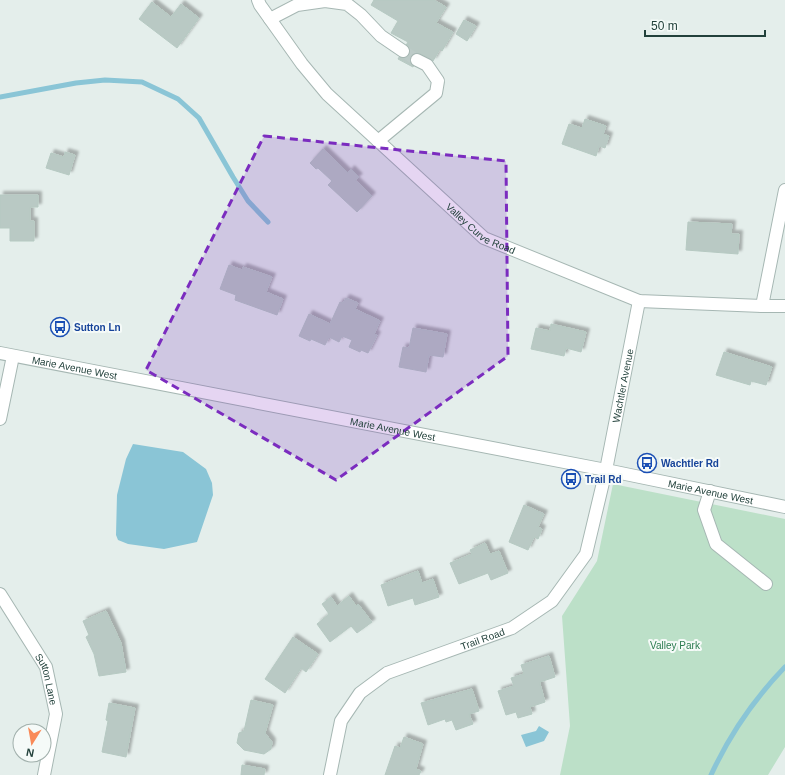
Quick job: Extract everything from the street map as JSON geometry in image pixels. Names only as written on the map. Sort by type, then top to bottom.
[{"type":"street","points":[[270,19],[297,5],[325,1],[347,4],[361,15],[380,36],[403,51]]},
{"type":"street","name":"Valley Curve Road","points":[[257,2],[302,64],[327,94],[484,238],[639,301],[785,306]]},
{"type":"street","points":[[378,141],[436,93],[438,81],[427,65],[417,60]]},
{"type":"street","points":[[762,306],[785,190]]},
{"type":"street","name":"Wachtler Avenue","points":[[606,470],[639,301]]},
{"type":"street","name":"Marie Avenue West","points":[[0,354],[606,470],[785,507]]},
{"type":"street","points":[[0,419],[13,356]]},
{"type":"street","name":"Trail Road","points":[[330,775],[341,721],[360,693],[387,673],[512,628],[552,601],[586,554],[606,470]]},
{"type":"street","points":[[710,492],[704,510],[716,544],[766,584]]},
{"type":"street","name":"Sutton Lane","points":[[0,594],[46,667],[56,714],[44,775]]},
{"type":"highlighted area","points":[[264,136],[506,161],[508,356],[336,480],[146,370]]},
{"type":"green space","name":"Valley Park","points":[[613,484],[785,519],[785,747],[768,775],[560,775],[570,726],[562,616],[597,561]]},
{"type":"water","points":[[133,444],[183,452],[206,469],[212,483],[213,495],[197,542],[164,549],[128,544],[118,540],[116,535],[117,495],[126,459]]},
{"type":"water","points":[[539,726],[549,732],[544,741],[526,747],[521,735],[536,731]]},
{"type":"building","points":[[374,0],[434,0],[446,7],[436,23],[453,32],[442,51],[440,49],[433,61],[420,54],[413,67],[398,59],[408,42],[391,33],[398,21],[371,5]]},
{"type":"building","points":[[152,2],[171,17],[181,4],[199,18],[177,48],[139,19]]},
{"type":"building","points":[[464,20],[476,26],[467,41],[456,34]]},
{"type":"building","points":[[585,119],[606,126],[603,134],[609,136],[605,148],[599,146],[596,156],[562,144],[569,124],[582,128]]},
{"type":"building","points":[[323,149],[348,173],[351,169],[359,177],[355,180],[372,196],[357,212],[328,185],[332,181],[310,163]]},
{"type":"building","points":[[65,152],[75,155],[69,175],[46,168],[51,153],[64,157]]},
{"type":"building","points":[[0,195],[38,195],[38,207],[30,207],[30,221],[34,221],[34,241],[10,241],[10,228],[0,228]]},
{"type":"building","points":[[688,222],[732,224],[731,234],[739,234],[738,254],[686,250]]},
{"type":"building","points":[[229,265],[242,270],[243,267],[272,277],[266,292],[283,299],[277,315],[235,300],[236,295],[220,289]]},
{"type":"building","points":[[346,298],[358,303],[355,309],[380,321],[374,334],[377,335],[368,353],[361,350],[360,352],[349,347],[352,340],[342,336],[339,342],[329,337],[325,345],[299,336],[309,314],[330,324],[340,302],[343,303]]},
{"type":"building","points":[[551,324],[586,332],[581,352],[566,348],[564,356],[531,349],[536,328],[550,331]]},
{"type":"building","points":[[413,328],[447,334],[443,357],[429,355],[426,372],[399,367],[403,347],[409,348]]},
{"type":"building","points":[[724,352],[772,367],[766,385],[751,381],[750,385],[716,375]]},
{"type":"building","points":[[524,505],[544,514],[538,527],[542,529],[538,539],[534,537],[528,550],[509,542]]},
{"type":"building","points":[[485,543],[490,554],[499,551],[508,573],[491,580],[488,573],[459,584],[450,563],[472,554],[470,550]]},
{"type":"building","points":[[418,571],[422,583],[433,579],[439,597],[415,605],[413,598],[388,606],[381,585]]},
{"type":"building","points":[[349,596],[356,606],[358,604],[372,622],[357,633],[351,626],[330,642],[317,624],[329,614],[322,604],[331,597],[337,606]]},
{"type":"building","points":[[106,611],[121,643],[126,672],[99,676],[94,654],[86,637],[89,635],[83,621]]},
{"type":"building","points":[[293,637],[318,654],[306,672],[301,668],[285,693],[265,679]]},
{"type":"building","points":[[549,656],[555,677],[540,682],[545,702],[530,707],[532,714],[518,718],[516,712],[506,715],[498,691],[514,686],[511,678],[524,674],[521,665]]},
{"type":"building","points":[[472,689],[479,711],[469,714],[473,724],[456,730],[452,720],[446,722],[445,719],[428,725],[421,703]]},
{"type":"building","points":[[251,700],[273,705],[265,733],[272,742],[271,749],[264,754],[244,750],[237,743],[239,733],[244,731]]},
{"type":"building","points":[[109,703],[135,708],[126,757],[102,752],[108,721],[106,720]]},
{"type":"building","points":[[404,737],[423,744],[416,769],[421,771],[419,775],[385,775],[395,746],[400,748]]},
{"type":"building","points":[[242,765],[265,769],[264,775],[241,775]]},
{"type":"waterway","points":[[0,97],[76,83],[105,80],[142,82],[178,99],[199,118],[248,201],[268,222]]},
{"type":"waterway","points":[[711,775],[734,732],[763,691],[785,667]]},
{"type":"tunnel","points":[[403,51],[417,60]]},
{"type":"place","name":"Sutton Ln","points":[[60,327]]},
{"type":"place","name":"Wachtler Rd","points":[[647,463]]},
{"type":"place","name":"Trail Rd","points":[[571,479]]}]
